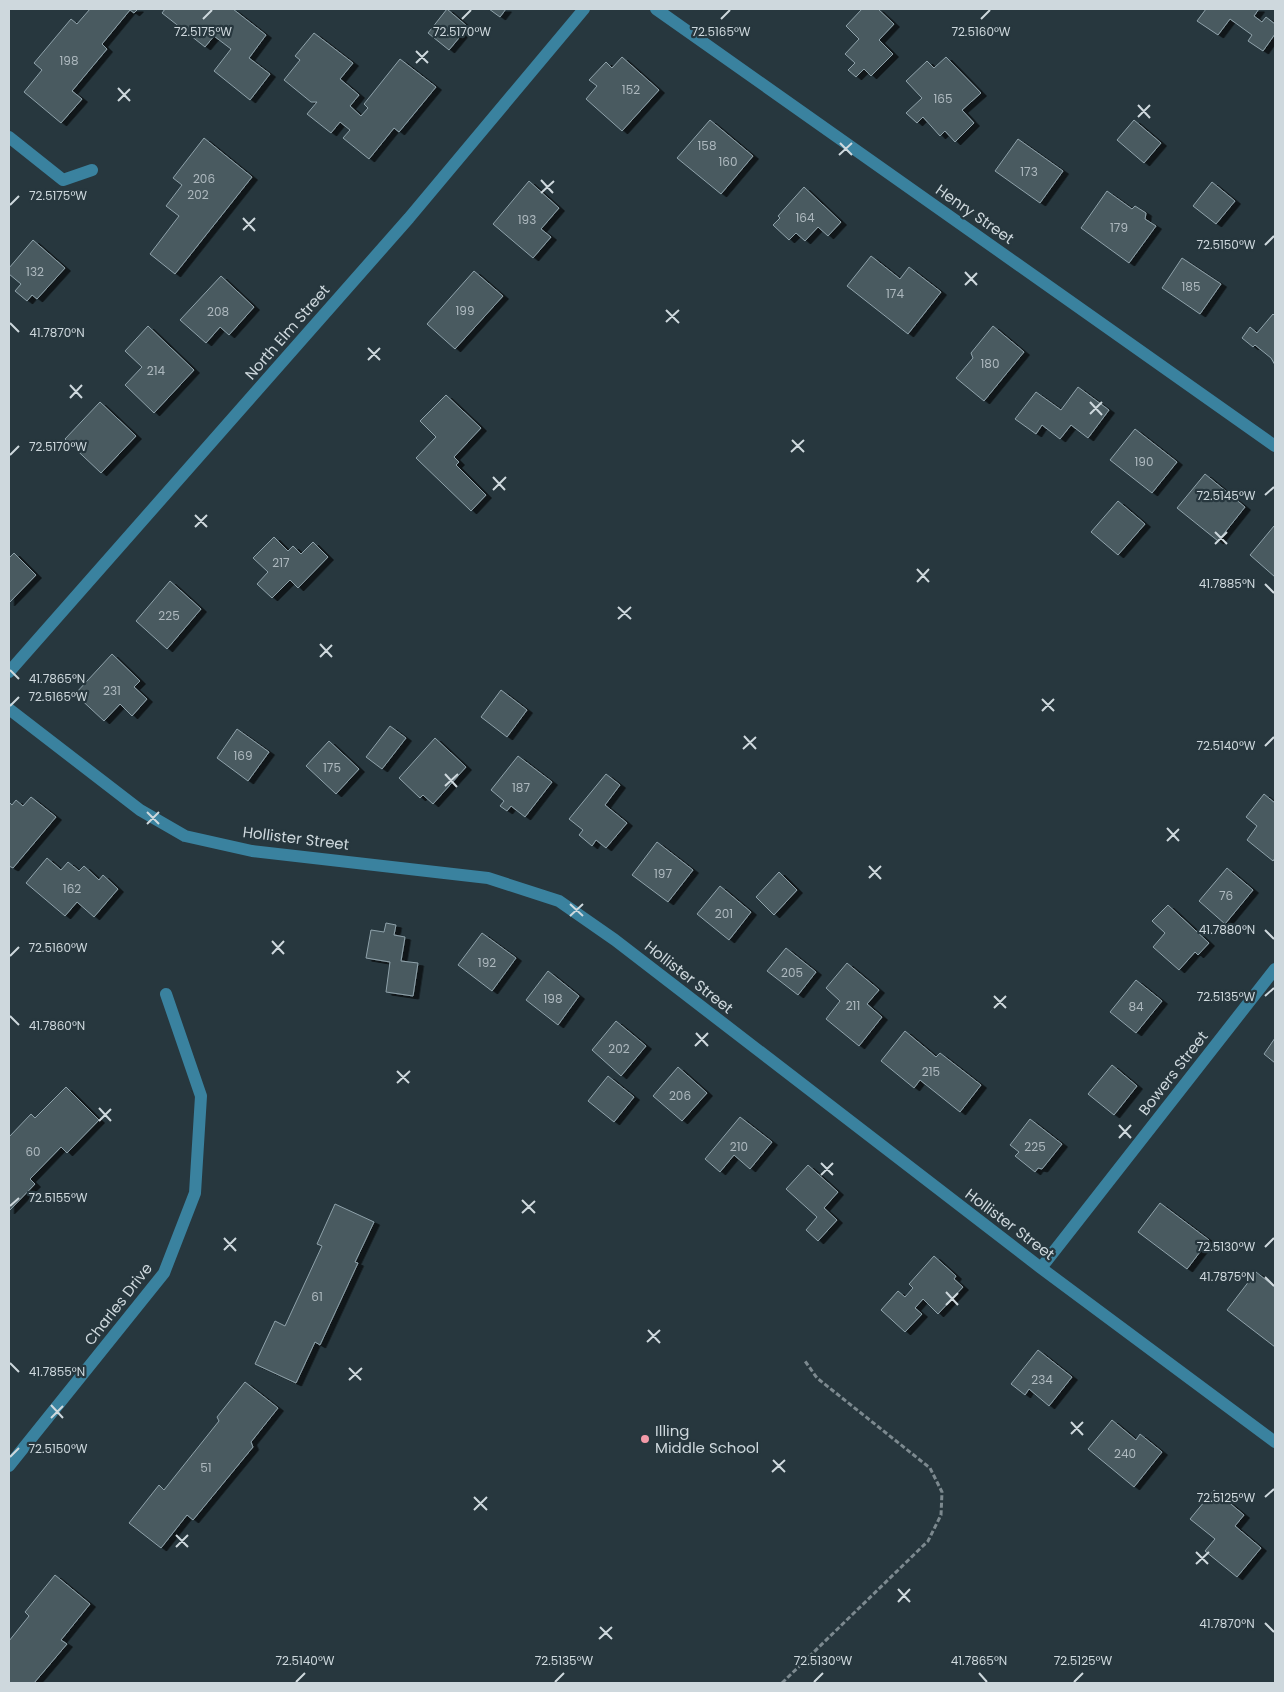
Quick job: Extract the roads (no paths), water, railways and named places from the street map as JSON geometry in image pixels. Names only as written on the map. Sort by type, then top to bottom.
[{"type":"street","name":"North Elm Street","points":[[9,672],[409,218],[584,9]]},
{"type":"street","name":"Henry Street","points":[[656,9],[1275,446]]},
{"type":"street","points":[[9,137],[63,180],[92,170]]},
{"type":"street","name":"Hollister Street","points":[[9,709],[140,810],[185,836],[252,851],[488,878],[559,901],[615,940],[1041,1268],[1275,1442]]},
{"type":"street","name":"Bowers Street","points":[[1041,1268],[1275,969]]},
{"type":"street","name":"Charles Drive","points":[[9,1466],[164,1273],[195,1193],[201,1096],[166,994]]},
{"type":"place","name":"Illing Middle School","points":[[645,1439]]}]
